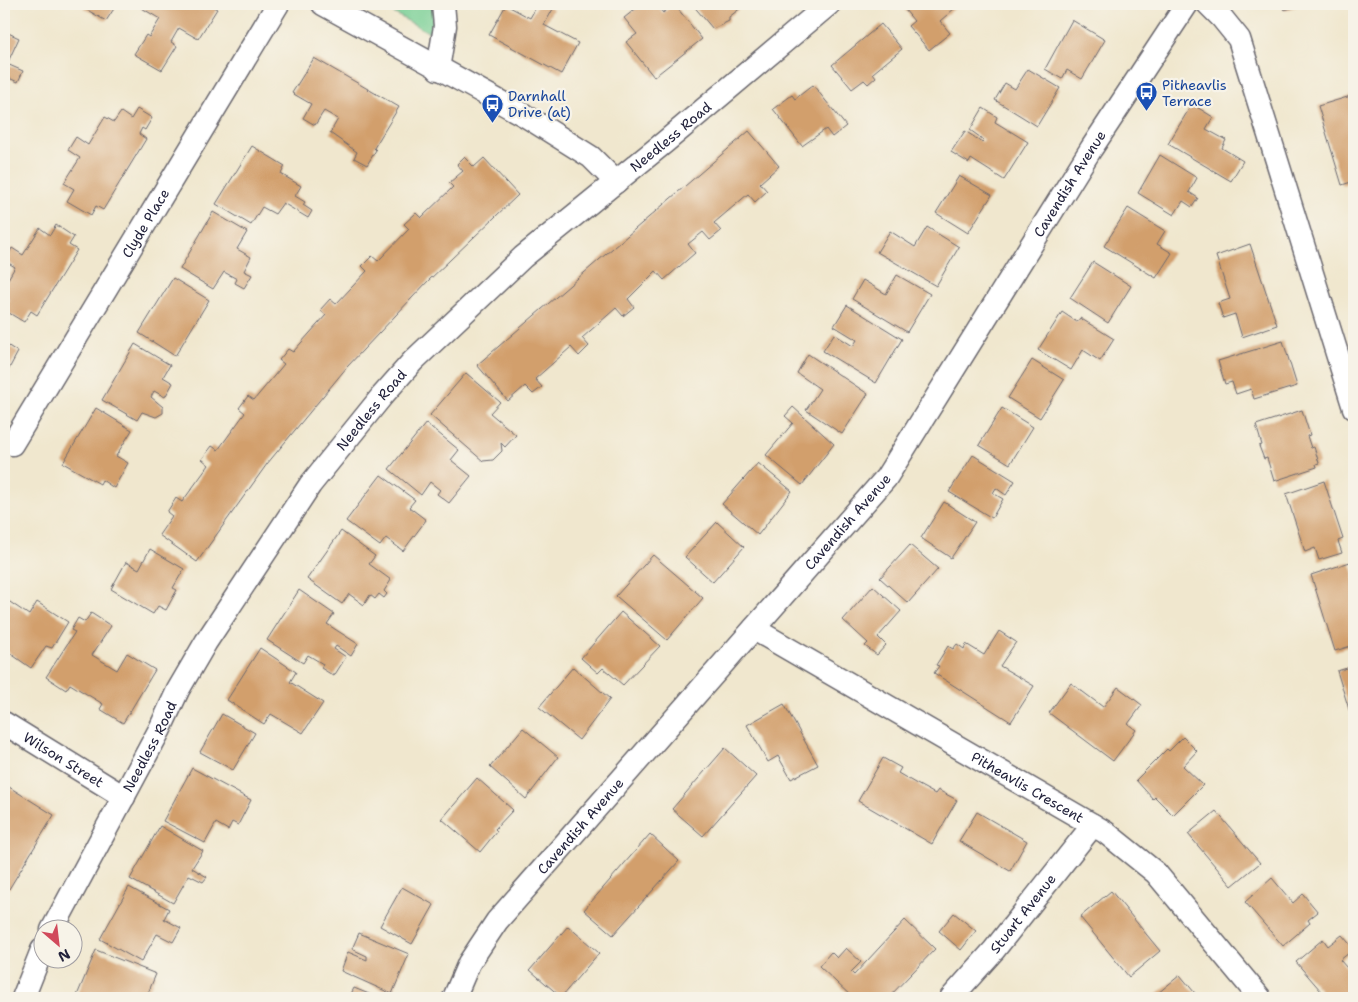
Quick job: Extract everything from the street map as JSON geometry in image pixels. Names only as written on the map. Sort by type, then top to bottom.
[{"type":"street","name":"Clyde Place","points":[[12,444],[278,4]]},
{"type":"street","points":[[323,4],[524,115],[591,157],[616,182]]},
{"type":"street","points":[[438,69],[445,26],[443,4]]},
{"type":"street","name":"Needless Road","points":[[57,920],[160,729],[178,690],[206,642],[310,485],[413,361],[515,264],[829,4]]},
{"type":"street","name":"Cavendish Avenue","points":[[454,998],[468,963],[497,921],[886,478],[1091,149],[1187,4]]},
{"type":"street","points":[[1208,4],[1239,39],[1354,408]]},
{"type":"street","name":"Pitheavlis Crescent","points":[[754,629],[1106,832],[1156,873],[1260,998]]},
{"type":"street","name":"Wilson Street","points":[[4,723],[124,797]]},
{"type":"street","name":"Stuart Avenue","points":[[951,998],[994,950],[1093,825]]},
{"type":"street","points":[[22,998],[34,970]]},
{"type":"green space","points":[[377,4],[433,4],[437,37]]},
{"type":"building","points":[[83,4],[117,4],[106,21],[84,8],[85,5]]},
{"type":"building","points":[[142,4],[208,4],[217,9],[198,39],[179,28],[171,42],[177,46],[162,70],[134,54],[146,35],[149,37],[160,19],[140,7]]},
{"type":"building","points":[[538,4],[545,4],[553,9],[544,25],[578,43],[561,74],[489,35],[506,5],[530,18]]},
{"type":"building","points":[[635,4],[656,4],[663,13],[674,4],[702,39],[654,77],[626,42],[637,34],[624,18],[638,7]]},
{"type":"building","points":[[692,4],[746,4],[729,17],[729,21],[713,29]]},
{"type":"building","points":[[951,4],[955,8],[940,21],[950,33],[929,50],[908,26],[914,21],[901,5]]},
{"type":"building","points":[[1282,4],[1305,4],[1284,10]]},
{"type":"building","points":[[1072,20],[1105,40],[1082,79],[1067,70],[1062,79],[1045,69]]},
{"type":"building","points":[[881,24],[902,49],[873,73],[876,77],[868,84],[864,80],[852,89],[832,65]]},
{"type":"building","points":[[4,31],[19,38],[7,64],[23,71],[18,82],[4,76]]},
{"type":"building","points":[[314,58],[399,107],[374,148],[376,150],[367,165],[354,158],[357,152],[330,133],[338,119],[324,111],[315,125],[303,118],[311,104],[292,93]]},
{"type":"building","points":[[1028,69],[1060,88],[1037,126],[995,100],[1005,83],[1015,89]]},
{"type":"building","points":[[813,85],[846,126],[832,137],[826,129],[802,146],[773,109],[792,95],[795,99]]},
{"type":"building","points":[[1354,95],[1354,181],[1342,185],[1318,106]]},
{"type":"building","points":[[1192,104],[1213,117],[1206,129],[1226,140],[1222,148],[1243,161],[1231,181],[1168,144]]},
{"type":"building","points":[[983,108],[997,117],[995,122],[1028,142],[1004,180],[971,159],[969,163],[951,152],[965,131],[982,142],[984,140],[970,130]]},
{"type":"building","points":[[137,109],[152,118],[145,130],[142,128],[139,134],[146,139],[103,210],[96,206],[91,215],[67,201],[74,189],[64,183],[80,158],[68,150],[76,137],[88,145],[105,117],[114,122],[121,112],[131,119]]},
{"type":"building","points":[[749,131],[779,166],[760,183],[767,191],[755,202],[748,194],[714,223],[721,231],[710,240],[703,232],[688,244],[695,253],[664,280],[656,271],[628,299],[634,307],[623,316],[616,308],[582,338],[589,346],[579,356],[571,347],[535,379],[542,387],[533,394],[525,386],[508,401],[477,365]]},
{"type":"building","points":[[252,146],[285,166],[281,174],[301,186],[295,196],[305,202],[303,205],[312,211],[308,218],[283,203],[275,214],[262,207],[251,225],[216,204]]},
{"type":"building","points":[[1160,155],[1197,178],[1189,192],[1198,198],[1192,207],[1183,201],[1174,215],[1138,193]]},
{"type":"building","points":[[464,157],[474,167],[484,158],[518,195],[428,281],[347,367],[267,464],[197,562],[159,535],[172,516],[167,512],[176,498],[182,502],[209,465],[202,459],[212,446],[218,450],[245,413],[239,408],[248,396],[254,400],[284,364],[279,360],[288,349],[293,352],[326,315],[320,310],[330,299],[336,304],[367,271],[362,266],[372,256],[378,261],[409,229],[404,224],[416,213],[421,218],[453,187],[449,183],[463,171],[457,164]]},
{"type":"building","points":[[959,176],[992,195],[968,233],[936,213]]},
{"type":"building","points":[[1128,208],[1165,231],[1157,244],[1172,253],[1156,278],[1104,246]]},
{"type":"building","points":[[213,212],[247,232],[237,249],[251,257],[244,271],[252,275],[244,288],[235,283],[237,279],[224,272],[213,289],[180,269]]},
{"type":"building","points":[[56,225],[74,237],[69,245],[77,250],[37,315],[31,311],[24,322],[4,310],[9,299],[4,296],[4,286],[15,267],[5,261],[12,248],[23,255],[40,228],[50,235]]},
{"type":"building","points":[[927,227],[959,247],[936,286],[877,252],[890,231],[915,247]]},
{"type":"building","points":[[1250,244],[1277,325],[1242,337],[1235,314],[1223,318],[1218,303],[1230,299],[1216,256]]},
{"type":"building","points":[[1093,262],[1131,286],[1108,323],[1070,298]]},
{"type":"building","points":[[897,275],[930,294],[907,332],[852,299],[863,280],[886,294]]},
{"type":"building","points":[[173,278],[209,300],[175,356],[139,333]]},
{"type":"building","points":[[847,305],[902,339],[876,383],[823,351],[834,334],[853,346],[857,340],[834,326]]},
{"type":"building","points":[[1062,312],[1077,322],[1080,318],[1114,339],[1100,361],[1083,350],[1071,370],[1038,350]]},
{"type":"building","points":[[1283,341],[1297,386],[1254,399],[1251,389],[1236,394],[1232,382],[1225,384],[1218,361]]},
{"type":"building","points":[[4,343],[18,352],[4,378]]},
{"type":"building","points":[[135,344],[170,365],[163,377],[173,383],[165,397],[154,391],[151,397],[163,407],[163,413],[156,417],[142,412],[137,420],[102,400]]},
{"type":"building","points":[[808,354],[868,394],[842,434],[806,410],[820,389],[797,373]]},
{"type":"building","points":[[1032,360],[1064,380],[1040,418],[1008,398]]},
{"type":"building","points":[[466,373],[500,402],[490,413],[516,435],[505,447],[501,443],[502,451],[493,460],[483,461],[430,415]]},
{"type":"building","points":[[793,407],[834,444],[802,485],[766,455],[793,423],[785,416]]},
{"type":"building","points":[[96,408],[132,430],[116,456],[128,463],[114,488],[102,480],[100,484],[63,463]]},
{"type":"building","points":[[1002,408],[1033,427],[1010,464],[979,445]]},
{"type":"building","points":[[1302,410],[1310,435],[1307,436],[1311,448],[1314,447],[1319,463],[1316,464],[1317,467],[1274,481],[1267,458],[1264,459],[1259,446],[1262,445],[1256,425]]},
{"type":"building","points":[[426,423],[459,450],[451,460],[471,476],[449,503],[437,494],[440,490],[430,482],[421,495],[389,469]]},
{"type":"building","points":[[973,455],[1015,481],[1006,495],[996,488],[993,493],[1003,499],[992,518],[949,492]]},
{"type":"building","points":[[758,463],[792,491],[758,535],[722,504]]},
{"type":"building","points":[[381,475],[415,500],[409,507],[426,520],[403,551],[386,538],[380,546],[346,521]]},
{"type":"building","points":[[1324,481],[1343,539],[1338,541],[1342,553],[1319,560],[1315,548],[1305,552],[1286,494]]},
{"type":"building","points":[[944,502],[975,522],[951,558],[921,538]]},
{"type":"building","points":[[717,522],[744,547],[713,582],[685,557]]},
{"type":"building","points":[[341,531],[375,556],[369,564],[391,580],[384,591],[387,594],[384,598],[379,594],[375,599],[370,595],[364,605],[349,594],[342,604],[307,579]]},
{"type":"building","points":[[910,545],[938,569],[908,603],[880,578]]},
{"type":"building","points":[[150,549],[184,569],[173,588],[177,590],[166,610],[158,606],[153,614],[111,589],[126,562],[139,569]]},
{"type":"building","points":[[653,555],[703,598],[667,640],[616,596]]},
{"type":"building","points":[[1350,562],[1354,573],[1354,645],[1335,651],[1311,575]]},
{"type":"building","points":[[873,586],[901,611],[878,637],[886,645],[877,655],[865,646],[868,643],[843,620]]},
{"type":"building","points":[[299,590],[334,614],[327,624],[358,644],[351,656],[336,646],[334,649],[346,657],[334,676],[321,668],[323,664],[308,655],[303,663],[267,640]]},
{"type":"building","points":[[4,598],[29,615],[37,602],[68,622],[52,648],[46,646],[31,668],[4,649]]},
{"type":"building","points":[[621,612],[660,646],[623,685],[603,668],[598,673],[581,658]]},
{"type":"building","points":[[91,613],[111,626],[92,655],[117,670],[127,653],[155,670],[123,723],[100,709],[103,704],[70,684],[66,690],[46,677],[75,632],[71,630],[78,618],[85,622]]},
{"type":"building","points":[[999,631],[1016,642],[1000,666],[1034,686],[1011,722],[934,673],[939,666],[936,665],[948,646],[953,649],[957,644],[964,649],[966,644],[984,655]]},
{"type":"building","points":[[260,648],[296,672],[290,682],[323,703],[303,733],[271,714],[264,724],[227,700]]},
{"type":"building","points":[[1354,666],[1354,718],[1352,719],[1337,671]]},
{"type":"building","points":[[573,667],[610,699],[579,740],[539,707]]},
{"type":"building","points":[[1071,683],[1103,707],[1118,687],[1142,705],[1128,724],[1136,730],[1113,761],[1049,713]]},
{"type":"building","points":[[784,704],[818,765],[791,779],[778,756],[768,762],[747,725]]},
{"type":"building","points":[[222,714],[255,733],[233,770],[200,752]]},
{"type":"building","points":[[523,728],[558,757],[526,799],[490,767]]},
{"type":"building","points":[[1183,737],[1197,751],[1183,766],[1203,785],[1173,815],[1155,797],[1153,799],[1136,780],[1167,749],[1169,751]]},
{"type":"building","points":[[725,748],[756,776],[703,836],[672,809]]},
{"type":"building","points":[[883,758],[901,768],[898,773],[915,783],[935,794],[938,790],[957,800],[932,844],[858,801]]},
{"type":"building","points":[[192,768],[251,800],[238,825],[232,822],[228,830],[216,823],[205,843],[163,821]]},
{"type":"building","points":[[477,778],[513,810],[495,829],[497,831],[480,852],[442,819]]},
{"type":"building","points":[[9,787],[54,815],[9,889],[4,885],[4,796]]},
{"type":"building","points":[[1216,811],[1260,863],[1232,886],[1188,834]]},
{"type":"building","points":[[977,812],[1027,841],[1010,871],[959,841]]},
{"type":"building","points":[[160,826],[203,851],[192,868],[207,877],[203,882],[189,875],[173,903],[130,879]]},
{"type":"building","points":[[650,834],[679,861],[613,935],[584,910]]},
{"type":"building","points":[[1272,878],[1293,903],[1303,894],[1318,912],[1308,920],[1310,923],[1283,946],[1245,902]]},
{"type":"building","points":[[129,887],[169,909],[164,919],[181,928],[173,942],[157,934],[141,962],[100,939]]},
{"type":"building","points":[[402,887],[434,905],[412,944],[380,926]]},
{"type":"building","points":[[1111,891],[1160,951],[1129,977],[1080,917]]},
{"type":"building","points":[[954,913],[976,931],[961,950],[939,931]]},
{"type":"building","points":[[905,920],[935,949],[888,998],[869,998],[864,994],[860,998],[853,998],[819,966],[831,952],[837,958],[846,948],[861,962],[851,972],[854,975]]},
{"type":"building","points":[[568,926],[599,953],[561,997],[530,970]]},
{"type":"building","points":[[359,933],[409,954],[392,994],[341,971],[348,952],[367,960],[367,956],[352,949]]},
{"type":"building","points":[[1342,935],[1354,949],[1340,960],[1354,976],[1354,989],[1343,998],[1327,998],[1296,962],[1323,939],[1328,946]]},
{"type":"building","points":[[96,950],[156,974],[146,998],[76,998]]},
{"type":"building","points":[[1180,975],[1199,998],[1152,998]]},
{"type":"building","points":[[354,988],[379,998],[349,998]]},
{"type":"place","name":"Pitheavlis Terrace","points":[[1146,112]]},
{"type":"place","name":"Darnhall Drive (at)","points":[[492,123]]}]
